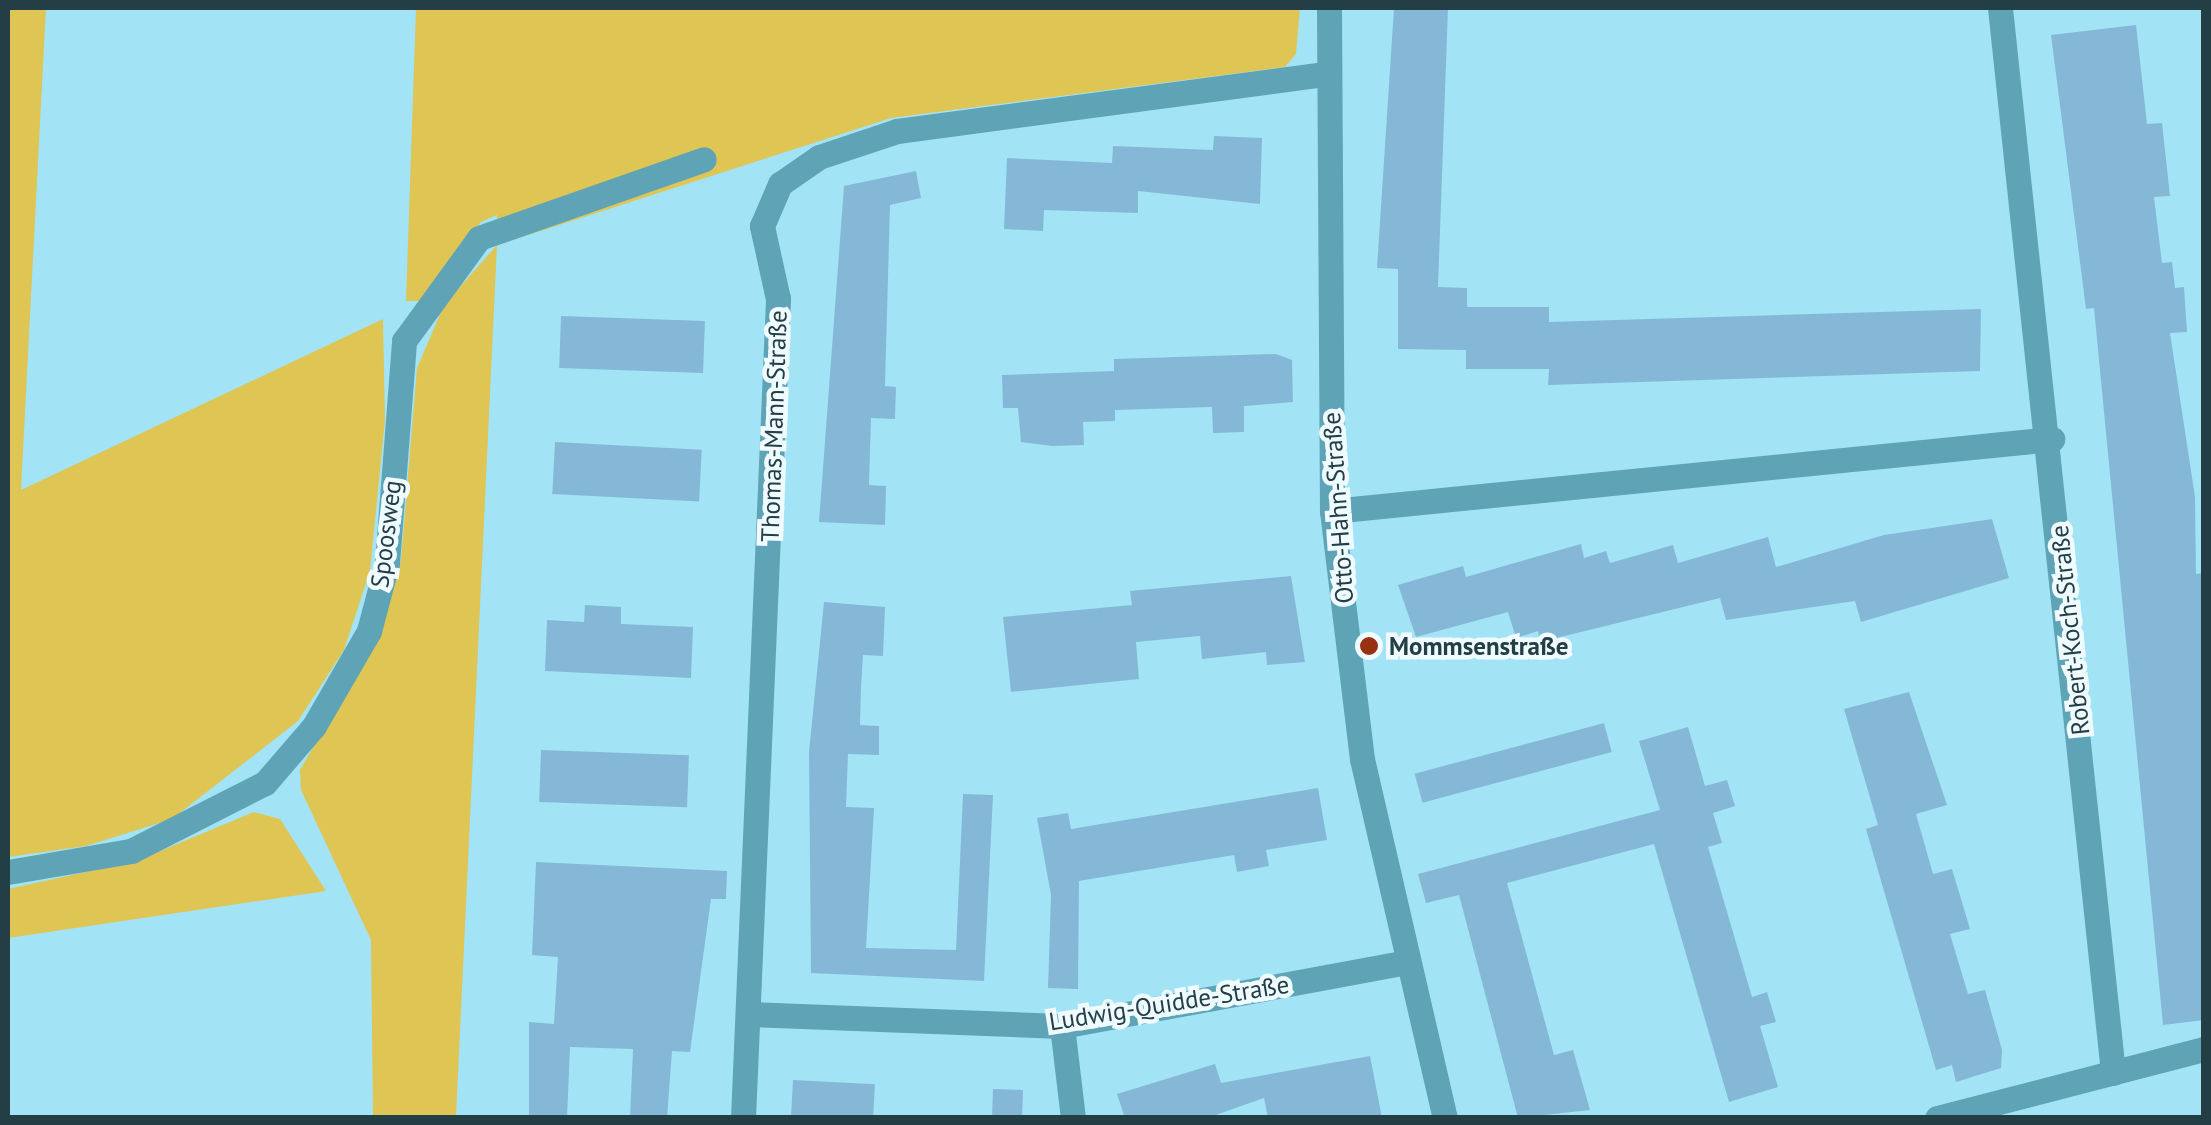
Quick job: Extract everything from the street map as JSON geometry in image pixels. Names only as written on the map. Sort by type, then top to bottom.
[{"type":"street","name":"Otto-Hahn-Straße","points":[[1329,8],[1332,511],[1362,759],[1445,1118]]},
{"type":"street","name":"Robert-Koch-Straße","points":[[2000,8],[2052,440],[2113,1073]]},
{"type":"street","name":"Thomas-Mann-Straße","points":[[743,1118],[778,299],[762,226],[780,184],[818,157],[897,132],[1327,74]]},
{"type":"street","name":"Spoosweg","points":[[13,872],[131,851],[265,783],[314,726],[369,631],[387,563],[404,340],[479,238],[704,160]]},
{"type":"street","points":[[1332,511],[2052,440]]},
{"type":"street","name":"Ludwig-Quidde-Straße","points":[[750,1014],[1062,1026],[1407,962]]},
{"type":"street","points":[[1062,1026],[1074,1118]]},
{"type":"street","points":[[1938,1118],[2204,1050]]},
{"type":"shaded area","points":[[8,8],[46,8],[21,490],[383,319],[385,420],[370,571],[344,650],[298,721],[172,819],[86,846],[8,857]]},
{"type":"shaded area","points":[[416,8],[1300,8],[1296,54],[1285,67],[891,118],[497,245],[497,215],[481,222],[420,301],[406,301]]},
{"type":"shaded area","points":[[497,245],[456,1117],[373,1117],[371,940],[301,790],[300,770],[379,633],[401,560],[417,368],[444,305]]},
{"type":"shaded area","points":[[254,812],[280,819],[326,891],[8,938],[8,889],[136,861]]},
{"type":"building","points":[[1394,8],[1448,8],[1438,287],[1467,288],[1467,307],[1549,307],[1549,322],[1981,309],[1980,371],[1548,385],[1549,369],[1466,369],[1466,350],[1398,349],[1398,269],[1377,268]]},
{"type":"building","points":[[2136,25],[2147,124],[2162,123],[2170,196],[2154,197],[2162,263],[2172,262],[2175,288],[2184,287],[2187,332],[2170,333],[2195,497],[2196,574],[2204,573],[2204,1020],[2163,1025],[2094,308],[2086,309],[2051,35]]},
{"type":"building","points":[[1214,136],[1262,138],[1260,204],[1138,191],[1138,213],[1044,210],[1043,231],[1004,229],[1007,158],[1112,163],[1113,146],[1213,150]]},
{"type":"building","points":[[916,171],[921,198],[890,205],[885,386],[896,387],[895,419],[871,418],[869,485],[886,486],[885,525],[819,522],[844,186]]},
{"type":"building","points":[[561,316],[705,321],[703,373],[559,368]]},
{"type":"building","points":[[1276,354],[1292,360],[1293,402],[1244,406],[1244,432],[1213,433],[1212,407],[1115,410],[1115,421],[1083,422],[1084,445],[1052,446],[1021,442],[1018,408],[1003,408],[1002,375],[1114,371],[1114,359]]},
{"type":"building","points":[[555,442],[702,450],[699,502],[552,494]]},
{"type":"building","points":[[1992,519],[2009,578],[1861,622],[1855,601],[1726,620],[1720,598],[1540,642],[1538,631],[1516,638],[1508,612],[1416,637],[1398,585],[1463,566],[1466,577],[1581,544],[1584,558],[1606,551],[1610,563],[1673,545],[1678,563],[1768,537],[1776,567],[1884,535]]},
{"type":"building","points":[[1291,576],[1305,662],[1267,665],[1266,652],[1202,659],[1200,636],[1136,642],[1139,679],[1011,692],[1003,617],[1132,605],[1130,591]]},
{"type":"building","points":[[824,602],[885,607],[883,656],[863,655],[861,689],[860,725],[879,726],[879,755],[848,754],[846,807],[874,808],[866,948],[956,950],[963,794],[993,795],[984,981],[811,973],[809,752]]},
{"type":"building","points":[[585,605],[621,607],[621,624],[693,627],[691,678],[545,671],[547,620],[584,622]]},
{"type":"building","points":[[1909,692],[1947,805],[1916,814],[1933,874],[1952,869],[1970,929],[1950,934],[1968,994],[1985,990],[2002,1050],[2001,1068],[1956,1082],[1952,1065],[1936,1070],[1866,829],[1878,825],[1844,709]]},
{"type":"building","points":[[1604,723],[1612,752],[1422,803],[1415,774]]},
{"type":"building","points":[[1688,727],[1705,786],[1727,780],[1735,806],[1713,813],[1722,843],[1708,847],[1752,997],[1767,992],[1776,1022],[1760,1026],[1778,1087],[1729,1102],[1654,844],[1507,883],[1554,1055],[1573,1050],[1590,1110],[1518,1118],[1459,895],[1426,903],[1418,874],[1660,810],[1639,741]]},
{"type":"building","points":[[541,750],[689,755],[687,807],[539,802]]},
{"type":"building","points":[[1318,788],[1327,840],[1266,850],[1269,866],[1237,872],[1234,855],[1079,881],[1078,989],[1048,988],[1051,895],[1037,818],[1068,813],[1071,829]]},
{"type":"building","points":[[536,862],[727,871],[726,899],[711,899],[690,1052],[672,1051],[667,1118],[630,1118],[633,1049],[570,1047],[567,1118],[529,1118],[529,1022],[554,1024],[558,957],[532,955]]},
{"type":"building","points":[[1370,1056],[1382,1118],[1268,1118],[1264,1098],[1207,1118],[1125,1118],[1117,1094],[1215,1064],[1221,1083]]},
{"type":"building","points":[[793,1080],[875,1084],[873,1118],[791,1118]]},
{"type":"building","points":[[993,1089],[1023,1090],[1022,1118],[992,1118]]},
{"type":"place","name":"Mommsenstraße","points":[[1369,646]]}]
